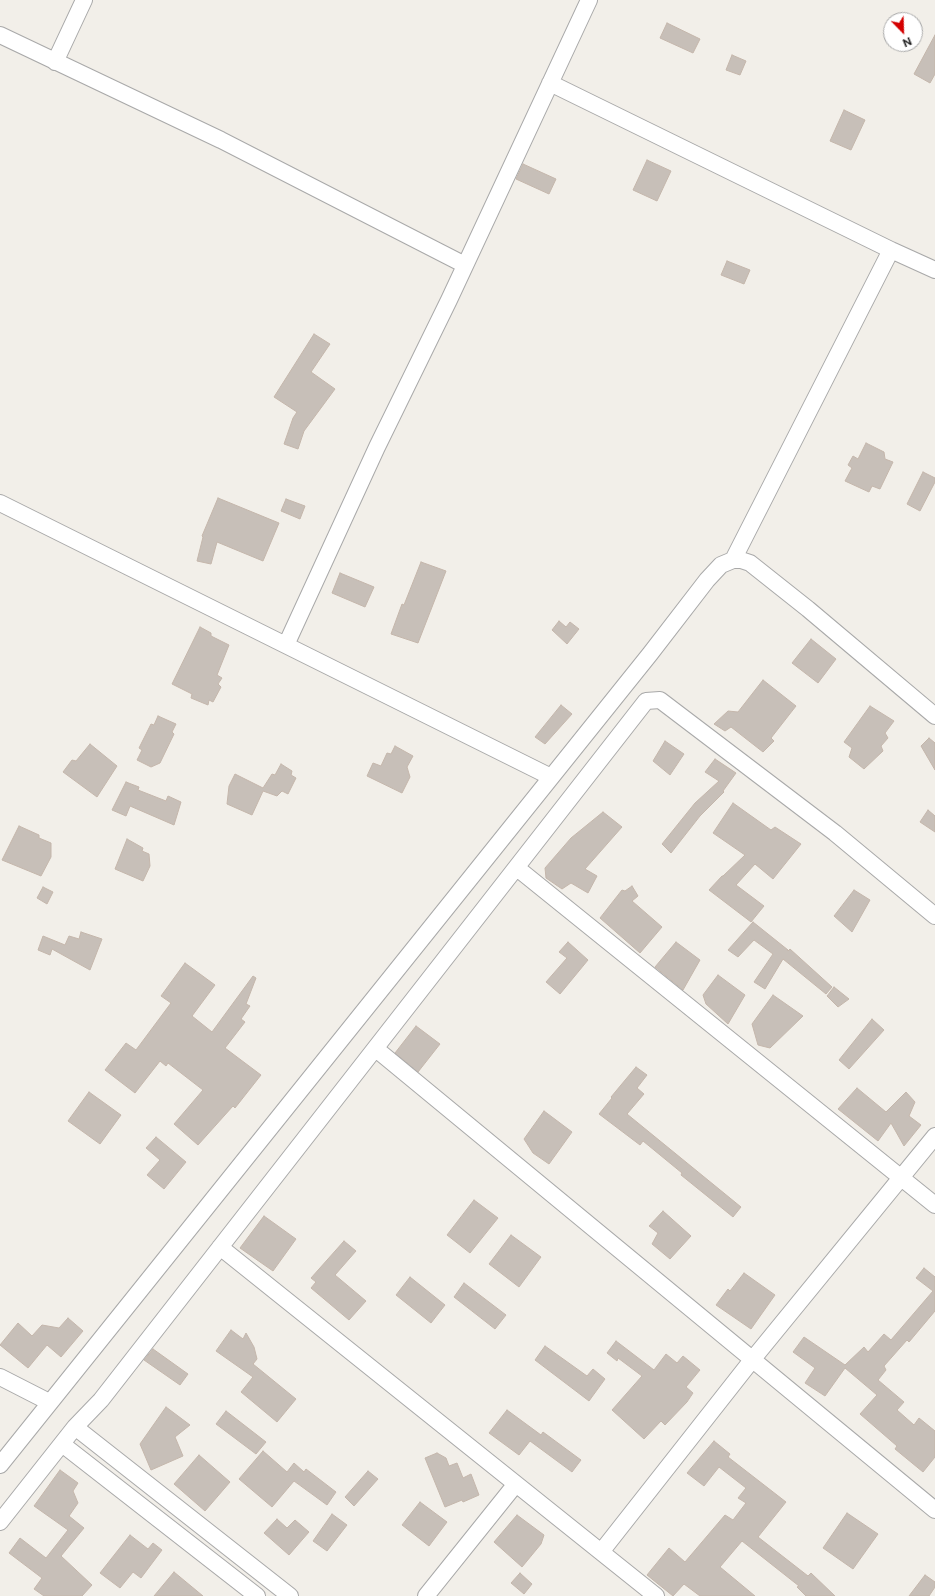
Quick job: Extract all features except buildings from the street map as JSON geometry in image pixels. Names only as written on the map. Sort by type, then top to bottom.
[{"type":"street","points":[[56,62],[84,0]]},
{"type":"street","points":[[286,645],[377,448],[465,265],[589,0]]},
{"type":"street","points":[[0,35],[221,140],[465,265]]},
{"type":"street","points":[[550,83],[935,270]]},
{"type":"street","points":[[733,560],[892,250]]},
{"type":"street","points":[[0,503],[551,777]]},
{"type":"street","points":[[0,1465],[707,580],[721,565],[733,560],[741,560],[750,563],[859,651],[899,687],[935,716]]},
{"type":"street","points":[[0,1522],[75,1426],[101,1400],[646,701],[660,700],[835,833],[935,916]]},
{"type":"street","points":[[517,868],[935,1204]]},
{"type":"street","points":[[376,1049],[935,1510]]},
{"type":"street","points":[[601,1552],[752,1360],[935,1136]]},
{"type":"street","points":[[220,1247],[656,1596]]},
{"type":"street","points":[[0,1377],[49,1402]]},
{"type":"street","points":[[75,1426],[290,1596]]},
{"type":"street","points":[[62,1444],[257,1596]]},
{"type":"street","points":[[426,1596],[516,1485]]}]
